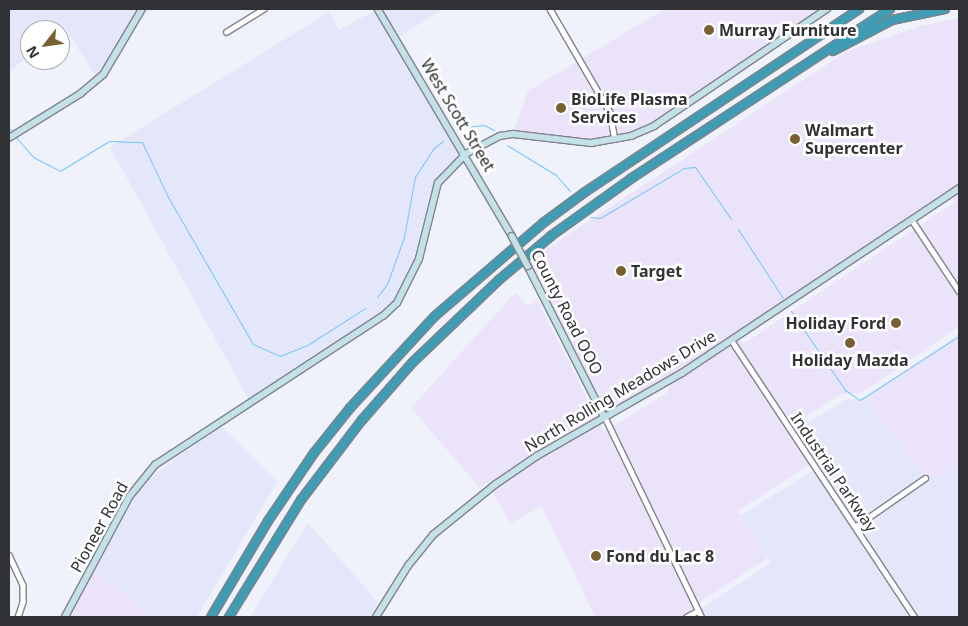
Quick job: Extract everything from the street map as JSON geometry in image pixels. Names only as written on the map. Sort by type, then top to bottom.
[{"type":"highway","points":[[804,47],[851,9]]},
{"type":"highway","points":[[211,617],[268,521],[314,453],[350,408],[435,316],[550,218],[859,9]]},
{"type":"highway","points":[[229,617],[281,530],[328,464],[413,362],[447,329],[551,236],[632,178],[890,9]]},
{"type":"highway","points":[[792,73],[892,20],[945,9]]},
{"type":"main road","points":[[12,136],[80,94],[103,75],[142,9]]},
{"type":"main road","name":"West Scott Street","points":[[378,9],[466,154],[512,236]]},
{"type":"main road","name":"Pioneer Road","points":[[65,617],[126,503],[145,475],[174,450],[383,316],[397,303],[419,259],[438,183],[466,154],[501,136],[513,134],[566,142],[590,143],[614,139],[654,126],[827,9]]},
{"type":"main road","name":"North Rolling Meadows Drive","points":[[376,617],[408,566],[453,517],[538,456],[732,341],[959,188]]},
{"type":"main road","name":"County Road OOO","points":[[512,236],[605,418]]},
{"type":"street","points":[[226,32],[263,9]]},
{"type":"street","points":[[550,9],[610,112],[614,139]]},
{"type":"street","points":[[912,220],[959,292]]},
{"type":"street","name":"Industrial Parkway","points":[[732,341],[915,617]]},
{"type":"street","name":"County Road OOO","points":[[605,418],[701,617]]},
{"type":"street","points":[[856,526],[925,478]]},
{"type":"street","points":[[9,554],[23,586],[23,602],[18,617]]},
{"type":"street","points":[[686,617],[698,611]]},
{"type":"shaded area","points":[[9,9],[142,9],[98,80],[70,36],[70,20],[20,20],[20,63],[9,72]]},
{"type":"shaded area","points":[[378,9],[443,9],[399,37],[403,50],[466,154],[438,183],[419,259],[397,303],[250,402],[110,147],[329,12],[339,30]]},
{"type":"shaded area","points":[[665,9],[827,9],[647,129],[599,142],[513,134],[528,91]]},
{"type":"shaded area","points":[[959,18],[959,326],[862,393],[841,394],[790,427],[813,463],[737,511],[767,558],[694,606],[688,617],[595,617],[542,506],[511,523],[487,482],[480,488],[411,408],[515,293],[528,306],[537,300],[604,432],[667,393],[677,371],[607,412],[530,260],[846,52],[920,26]],"holes":[[[949,189],[955,202],[745,343],[730,337]]]},
{"type":"shaded area","points":[[959,334],[959,466],[946,474],[925,478],[865,398]]},
{"type":"shaded area","points":[[865,398],[925,478],[946,474],[959,466],[959,617],[701,617],[698,611],[771,563],[740,516],[817,468],[793,432],[845,400]]},
{"type":"shaded area","points":[[221,426],[277,482],[197,617],[152,617],[94,569],[144,482]]},
{"type":"shaded area","points":[[308,523],[378,602],[370,617],[250,617]]},
{"type":"shaded area","points":[[88,565],[94,569],[152,617],[59,617]]},
{"type":"waterway","points":[[466,127],[484,125],[494,130]]},
{"type":"waterway","points":[[9,128],[13,132]]},
{"type":"waterway","points":[[15,136],[33,157],[60,171],[109,141],[142,142],[168,197],[253,344],[280,356],[309,344],[365,308]]},
{"type":"waterway","points":[[377,297],[387,284],[404,237],[415,177],[433,149],[443,141]]},
{"type":"waterway","points":[[507,145],[556,175],[570,191]]},
{"type":"waterway","points":[[590,217],[600,218],[684,168],[695,167],[731,219]]},
{"type":"waterway","points":[[738,229],[783,298]]},
{"type":"waterway","points":[[791,311],[845,390],[860,400],[959,336]]},
{"type":"place","name":"Murray Furniture","points":[[709,30]]},
{"type":"place","name":"BioLife Plasma Services","points":[[561,108]]},
{"type":"place","name":"Walmart Supercenter","points":[[795,139]]},
{"type":"place","name":"Target","points":[[621,271]]},
{"type":"place","name":"Holiday Ford","points":[[896,323]]},
{"type":"place","name":"Holiday Mazda","points":[[850,343]]},
{"type":"place","name":"Fond du Lac 8","points":[[596,556]]}]
